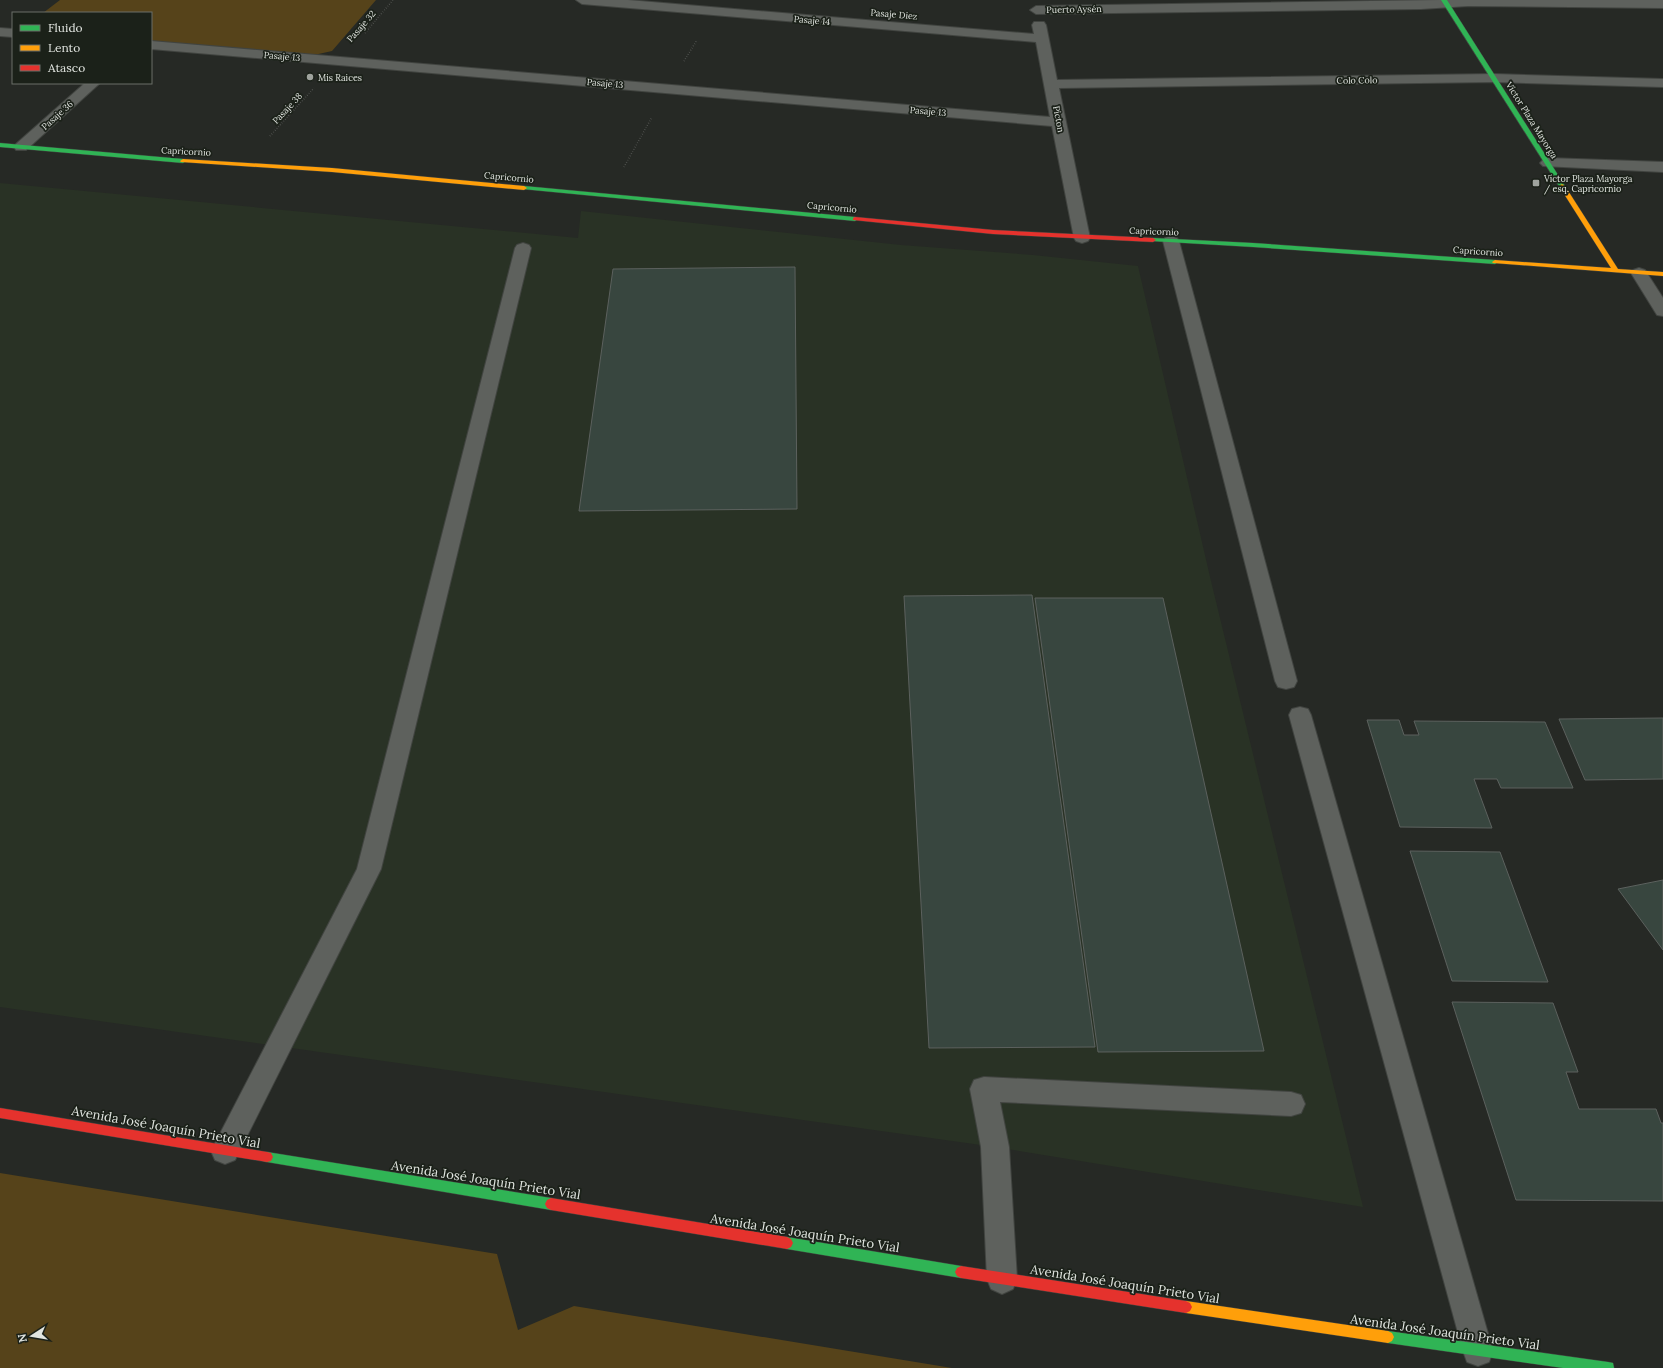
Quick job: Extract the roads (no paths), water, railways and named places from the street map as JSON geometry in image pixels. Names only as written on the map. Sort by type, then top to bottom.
[{"type":"street","name":"Pasaje 14","points":[[582,0],[1041,34]]},
{"type":"street","name":"Puerto Aysén","points":[[1035,5],[1445,2],[1663,4]]},
{"type":"street","name":"Víctor Plaza Mayorga","points":[[1445,2],[1616,271]]},
{"type":"street","name":"Picton","points":[[1035,5],[1060,122],[1082,238]]},
{"type":"street","name":"Pasaje Diez","points":[[866,11],[1041,34]]},
{"type":"street","points":[[0,32],[12,33]]},
{"type":"street","name":"Pasaje 13","points":[[152,45],[1060,122]]},
{"type":"street","name":"Colo Colo","points":[[1052,84],[1494,78],[1663,83]]},
{"type":"street","name":"Pasaje 36","points":[[21,147],[91,84]]},
{"type":"street","name":"Capricornio","points":[[0,145],[161,160],[332,170],[993,232],[1082,238],[1261,246],[1663,274]]},
{"type":"street","points":[[1548,164],[1663,167]]},
{"type":"street","points":[[1171,241],[1286,681]]},
{"type":"street","points":[[225,1151],[369,868],[523,248]]},
{"type":"street","points":[[1639,272],[1663,311]]},
{"type":"street","points":[[1300,715],[1478,1351]]},
{"type":"street","points":[[1002,1279],[995,1147],[984,1089],[1291,1104]]},
{"type":"street","name":"Avenida José Joaquín Prieto Vial","points":[[0,1112],[225,1151],[1002,1279],[1478,1351],[1608,1368]]},
{"type":"place","name":"Mis Raices","points":[[310,77]]},
{"type":"place","name":"Víctor Plaza Mayorga / esq. Capricornio","points":[[1536,183]]}]
